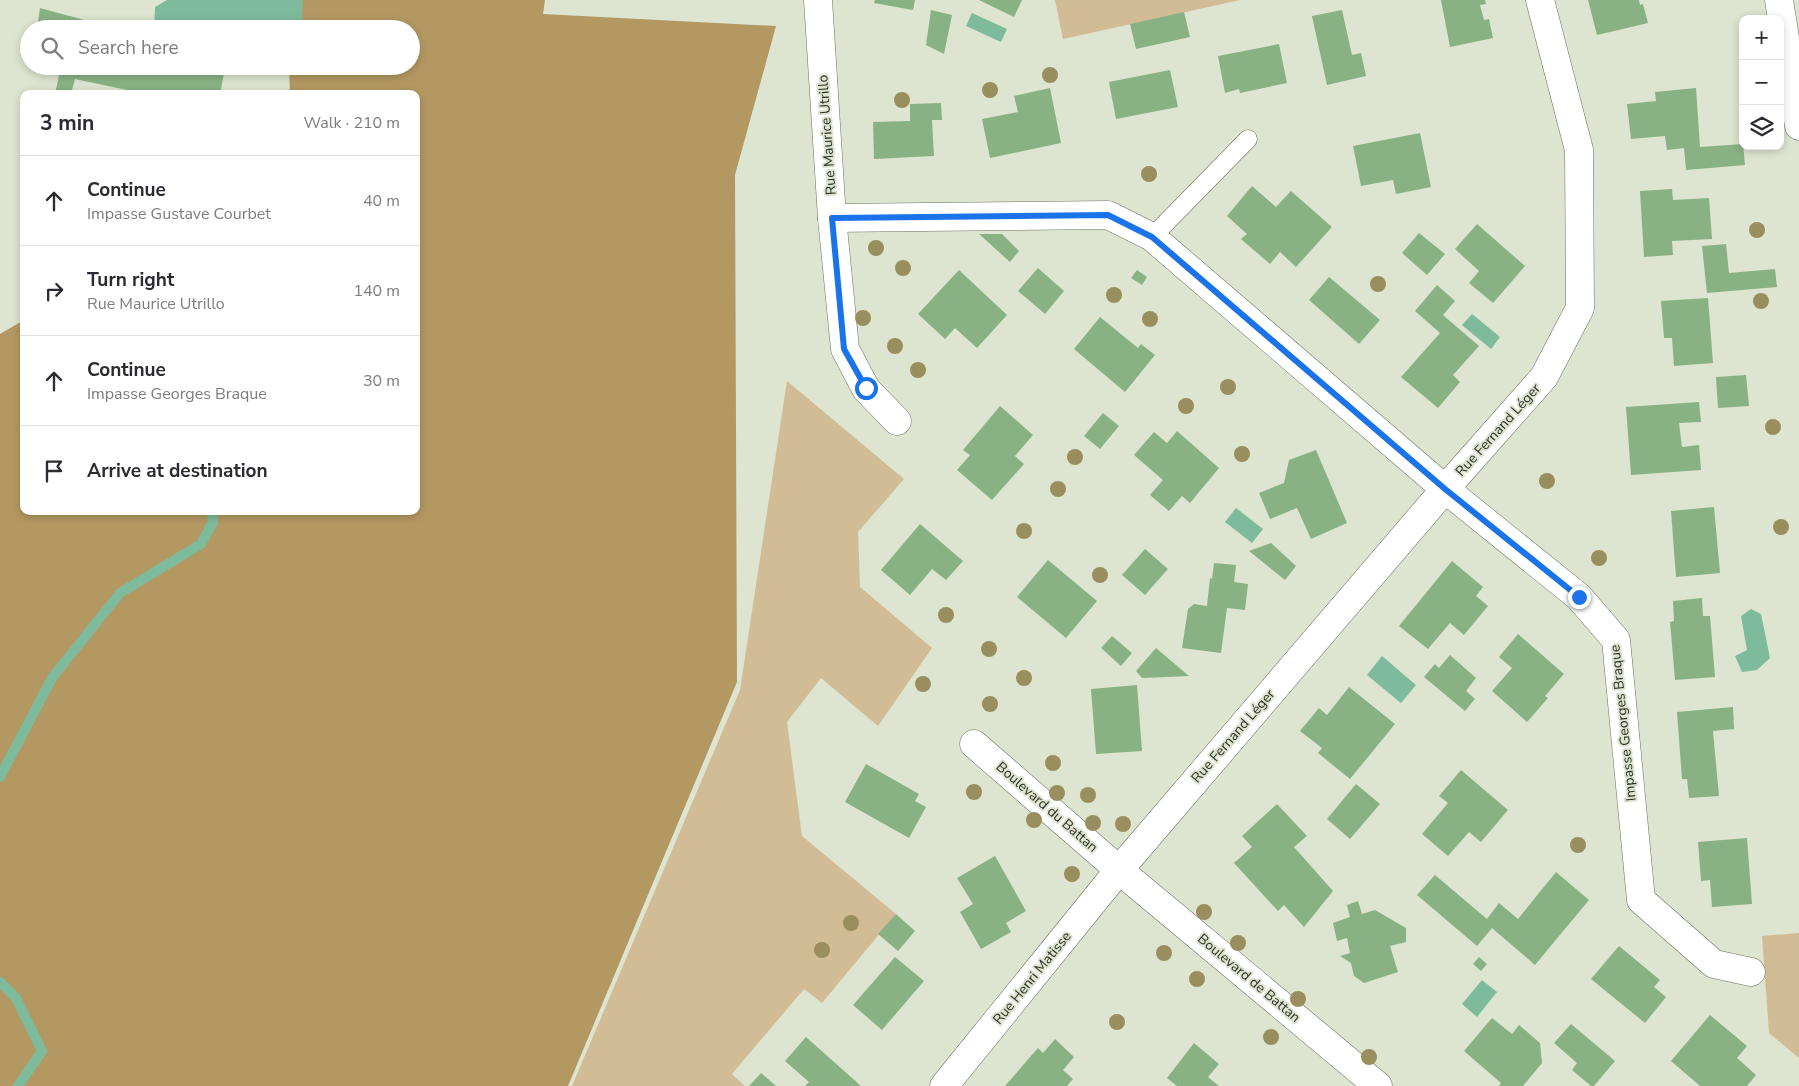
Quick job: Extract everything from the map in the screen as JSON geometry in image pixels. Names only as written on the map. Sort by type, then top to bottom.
[{"type":"street","name":"Rue Maurice Utrillo","points":[[818,0],[832,218],[844,349],[866,388],[897,421]]},
{"type":"street","name":"Rue Fernand Léger","points":[[1119,870],[1445,489],[1544,377],[1580,308],[1579,150],[1540,0]]},
{"type":"street","points":[[1779,0],[1799,126]]},
{"type":"street","points":[[832,218],[1108,215],[1152,237],[1445,489]]},
{"type":"street","name":"Impasse Georges Braque","points":[[1445,489],[1579,597],[1616,640],[1641,900],[1714,964],[1751,972]]},
{"type":"street","name":"Boulevard du Battan","points":[[974,744],[1119,870]]},
{"type":"street","name":"Rue Henri Matisse","points":[[944,1086],[1119,870]]},
{"type":"street","name":"Boulevard de Battan","points":[[1119,870],[1378,1086]]},
{"type":"lane","points":[[1152,237],[1248,139]]},
{"type":"shaded area","points":[[167,0],[303,0],[301,20],[154,20],[155,7]]},
{"type":"shaded area","points":[[284,0],[545,0],[543,14],[776,26],[735,175],[737,682],[568,1086],[0,1086],[0,334],[20,322],[20,515],[420,515],[420,90],[290,90],[289,75],[420,75],[420,20],[285,20]]},
{"type":"shaded area","points":[[1055,0],[1240,0],[1063,39]]},
{"type":"shaded area","points":[[972,13],[1007,29],[1001,42],[966,26]]},
{"type":"shaded area","points":[[1472,314],[1500,337],[1491,349],[1462,325]]},
{"type":"shaded area","points":[[787,381],[904,479],[858,532],[860,587],[932,648],[878,726],[821,678],[787,722],[802,836],[896,914],[822,1003],[804,989],[732,1074],[745,1086],[572,1086],[740,690]]},
{"type":"shaded area","points":[[1236,508],[1263,529],[1252,543],[1225,522]]},
{"type":"shaded area","points":[[1751,609],[1761,614],[1770,658],[1757,670],[1742,672],[1735,656],[1747,650],[1741,616]]},
{"type":"shaded area","points":[[1382,656],[1416,685],[1401,703],[1367,675]]},
{"type":"shaded area","points":[[1799,933],[1799,1058],[1769,1033],[1762,936]]},
{"type":"shaded area","points":[[1482,980],[1497,992],[1477,1017],[1462,1004]]},
{"type":"building","points":[[875,0],[915,0],[913,10],[874,3]]},
{"type":"building","points":[[979,0],[1022,0],[1014,17]]},
{"type":"building","points":[[1441,0],[1485,0],[1486,4],[1480,5],[1484,20],[1489,19],[1493,38],[1450,47]]},
{"type":"building","points":[[1588,0],[1639,0],[1640,5],[1643,4],[1648,23],[1597,35]]},
{"type":"building","points":[[40,8],[84,20],[38,20]]},
{"type":"building","points":[[931,10],[952,15],[944,54],[926,45]]},
{"type":"building","points":[[1342,10],[1352,55],[1361,53],[1366,76],[1327,85],[1312,16]]},
{"type":"building","points":[[1184,12],[1190,37],[1136,49],[1130,24]]},
{"type":"building","points":[[1279,44],[1287,83],[1240,93],[1239,89],[1225,93],[1218,56]]},
{"type":"building","points":[[1170,70],[1178,107],[1116,119],[1109,82]]},
{"type":"building","points":[[59,75],[224,75],[221,90],[127,90],[75,79],[72,90],[56,90]]},
{"type":"building","points":[[1050,88],[1061,143],[990,158],[982,119],[1018,112],[1014,96]]},
{"type":"building","points":[[1696,88],[1700,147],[1739,144],[1739,150],[1744,150],[1745,165],[1686,170],[1684,148],[1667,150],[1665,136],[1631,139],[1627,104],[1656,101],[1655,92]]},
{"type":"building","points":[[941,103],[942,120],[932,120],[934,156],[874,159],[873,122],[910,121],[910,104]]},
{"type":"building","points":[[1420,133],[1431,187],[1396,194],[1393,180],[1361,186],[1353,146]]},
{"type":"building","points":[[1252,186],[1276,207],[1291,191],[1332,227],[1296,267],[1280,252],[1270,264],[1241,239],[1247,234],[1227,216]]},
{"type":"building","points":[[1672,189],[1673,200],[1709,198],[1712,239],[1672,241],[1673,255],[1644,257],[1640,191]]},
{"type":"building","points":[[1477,224],[1525,266],[1493,303],[1469,283],[1479,271],[1455,249]]},
{"type":"building","points":[[1419,233],[1445,254],[1427,275],[1402,253]]},
{"type":"building","points":[[979,234],[1002,234],[1019,251],[1010,262]]},
{"type":"building","points":[[1726,244],[1729,273],[1775,269],[1777,287],[1707,293],[1702,246]]},
{"type":"building","points":[[1038,268],[1064,291],[1045,314],[1018,291]]},
{"type":"building","points":[[959,270],[1007,315],[977,348],[955,328],[945,339],[918,314]]},
{"type":"building","points":[[1137,270],[1147,277],[1142,285],[1131,278]]},
{"type":"building","points":[[1329,277],[1380,320],[1359,344],[1309,300]]},
{"type":"building","points":[[1437,285],[1455,301],[1443,315],[1479,346],[1453,375],[1460,382],[1438,408],[1401,377],[1440,333],[1415,311]]},
{"type":"building","points":[[1708,298],[1713,363],[1674,366],[1672,338],[1664,338],[1661,301]]},
{"type":"building","points":[[1100,317],[1138,348],[1141,344],[1155,355],[1125,392],[1074,349]]},
{"type":"building","points":[[1746,375],[1749,406],[1718,408],[1716,377]]},
{"type":"building","points":[[1699,402],[1701,422],[1679,423],[1682,447],[1699,445],[1701,470],[1631,475],[1626,407]]},
{"type":"building","points":[[1000,406],[1033,435],[1015,456],[1024,464],[992,500],[957,470],[970,455],[963,450]]},
{"type":"building","points":[[1103,413],[1119,426],[1100,449],[1084,436]]},
{"type":"building","points":[[1177,431],[1219,468],[1190,503],[1182,496],[1169,511],[1150,495],[1163,480],[1134,455],[1154,432],[1167,443]]},
{"type":"building","points":[[1316,450],[1347,523],[1311,539],[1297,508],[1270,519],[1259,493],[1284,483],[1289,460]]},
{"type":"building","points":[[1714,507],[1720,573],[1676,577],[1671,511]]},
{"type":"building","points":[[920,524],[963,561],[946,580],[932,569],[910,595],[881,570]]},
{"type":"building","points":[[1271,543],[1296,566],[1285,580],[1249,551]]},
{"type":"building","points":[[1145,549],[1168,569],[1145,595],[1122,575]]},
{"type":"building","points":[[1048,560],[1097,601],[1066,638],[1017,597]]},
{"type":"building","points":[[1452,561],[1483,587],[1476,596],[1488,606],[1464,635],[1450,623],[1428,649],[1399,626]]},
{"type":"building","points":[[1214,563],[1236,565],[1234,582],[1248,584],[1245,610],[1227,608],[1221,653],[1182,648],[1188,609],[1194,604],[1207,606],[1210,578],[1212,579]]},
{"type":"building","points":[[1702,598],[1703,616],[1710,616],[1715,677],[1675,680],[1670,622],[1674,621],[1673,601]]},
{"type":"building","points":[[1518,634],[1564,674],[1545,696],[1548,698],[1527,722],[1492,691],[1512,668],[1499,657]]},
{"type":"building","points":[[1112,636],[1132,653],[1121,666],[1101,648]]},
{"type":"building","points":[[1156,648],[1189,676],[1142,678],[1136,671]]},
{"type":"building","points":[[1450,655],[1476,678],[1466,691],[1475,699],[1465,711],[1424,677],[1435,664],[1439,668]]},
{"type":"building","points":[[1137,685],[1142,751],[1096,754],[1091,689]]},
{"type":"building","points":[[1349,687],[1395,724],[1350,779],[1318,753],[1322,748],[1300,731],[1319,708],[1327,715]]},
{"type":"building","points":[[1733,707],[1734,729],[1713,731],[1719,796],[1689,798],[1687,779],[1682,779],[1677,712]]},
{"type":"building","points":[[866,764],[919,794],[915,801],[926,807],[909,838],[845,802]]},
{"type":"building","points":[[1461,770],[1508,810],[1481,842],[1469,832],[1448,856],[1422,834],[1448,803],[1439,796]]},
{"type":"building","points":[[1356,784],[1380,804],[1350,839],[1327,819]]},
{"type":"building","points":[[1277,804],[1307,836],[1294,847],[1333,891],[1304,927],[1284,905],[1278,911],[1234,863],[1252,847],[1242,836]]},
{"type":"building","points":[[1747,838],[1752,904],[1712,907],[1710,880],[1701,881],[1698,842]]},
{"type":"building","points":[[995,856],[1026,911],[1006,923],[1011,932],[981,949],[960,912],[973,904],[957,878]]},
{"type":"building","points":[[1556,872],[1589,900],[1535,965],[1492,928],[1477,946],[1417,895],[1435,875],[1487,919],[1499,903],[1518,919]]},
{"type":"building","points":[[1358,901],[1362,914],[1375,910],[1406,928],[1406,942],[1390,946],[1398,972],[1364,983],[1354,976],[1351,963],[1340,956],[1350,953],[1347,938],[1337,941],[1333,923],[1350,917],[1347,905]]},
{"type":"building","points":[[896,914],[915,931],[898,951],[878,934]]},
{"type":"building","points":[[1619,946],[1660,980],[1654,987],[1666,997],[1645,1023],[1591,979]]},
{"type":"building","points":[[895,957],[924,981],[882,1030],[853,1005]]},
{"type":"building","points":[[1479,957],[1487,964],[1481,971],[1473,964]]},
{"type":"building","points":[[1710,1015],[1747,1046],[1737,1058],[1756,1075],[1747,1086],[1700,1086],[1671,1061]]},
{"type":"building","points":[[1492,1018],[1512,1034],[1519,1025],[1540,1043],[1542,1063],[1523,1086],[1499,1086],[1501,1083],[1464,1051]]},
{"type":"building","points":[[1571,1024],[1615,1061],[1594,1086],[1591,1086],[1572,1070],[1577,1063],[1554,1043]]},
{"type":"building","points":[[806,1037],[861,1086],[805,1086],[809,1082],[785,1061]]},
{"type":"building","points":[[1055,1039],[1074,1057],[1063,1070],[1073,1079],[1067,1086],[1005,1086],[1038,1048],[1043,1053]]},
{"type":"building","points":[[1194,1043],[1219,1064],[1208,1077],[1219,1086],[1177,1086],[1167,1078]]},
{"type":"building","points":[[761,1073],[776,1086],[749,1086]]},
{"type":"waterway","points":[[0,777],[52,678],[120,593],[201,544],[213,522],[212,515]]},
{"type":"waterway","points":[[0,982],[16,998],[42,1051],[18,1086]]},
{"type":"route","points":[[866,388],[844,349],[832,218],[1108,215],[1152,237],[1445,489],[1579,597]]}]
